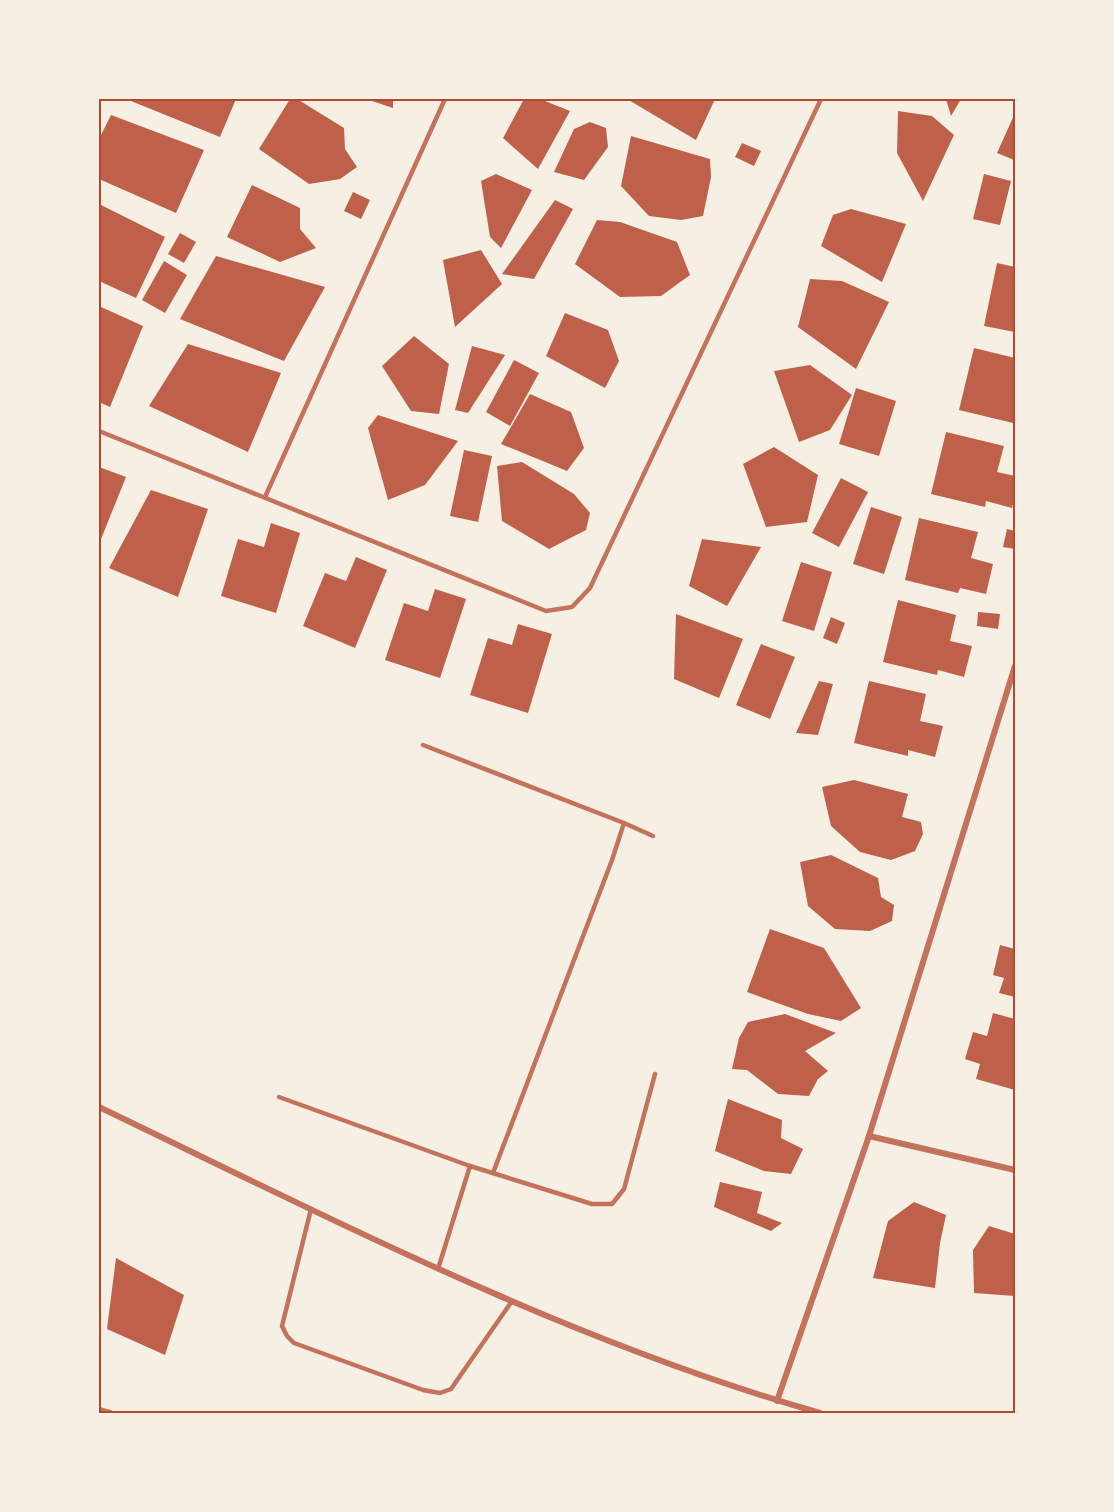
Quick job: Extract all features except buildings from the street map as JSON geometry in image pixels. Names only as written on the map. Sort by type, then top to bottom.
[{"type":"street","points":[[777,1401],[869,1136],[1015,666]]},
{"type":"street","points":[[99,1107],[438,1269],[603,1340],[777,1401],[820,1413]]},
{"type":"street","points":[[869,1136],[1015,1170]]},
{"type":"street","points":[[99,1410],[110,1413]]},
{"type":"lane","points":[[265,497],[445,99]]},
{"type":"lane","points":[[99,431],[546,611],[572,607],[590,588],[821,99]]},
{"type":"lane","points":[[423,745],[653,836]]},
{"type":"lane","points":[[493,1173],[624,823]]},
{"type":"lane","points":[[279,1097],[470,1166],[592,1204],[612,1204],[624,1190],[656,1074]]},
{"type":"lane","points":[[438,1269],[470,1166]]},
{"type":"lane","points":[[311,1209],[282,1326],[294,1343],[423,1390],[440,1394],[451,1389],[512,1301]]}]
